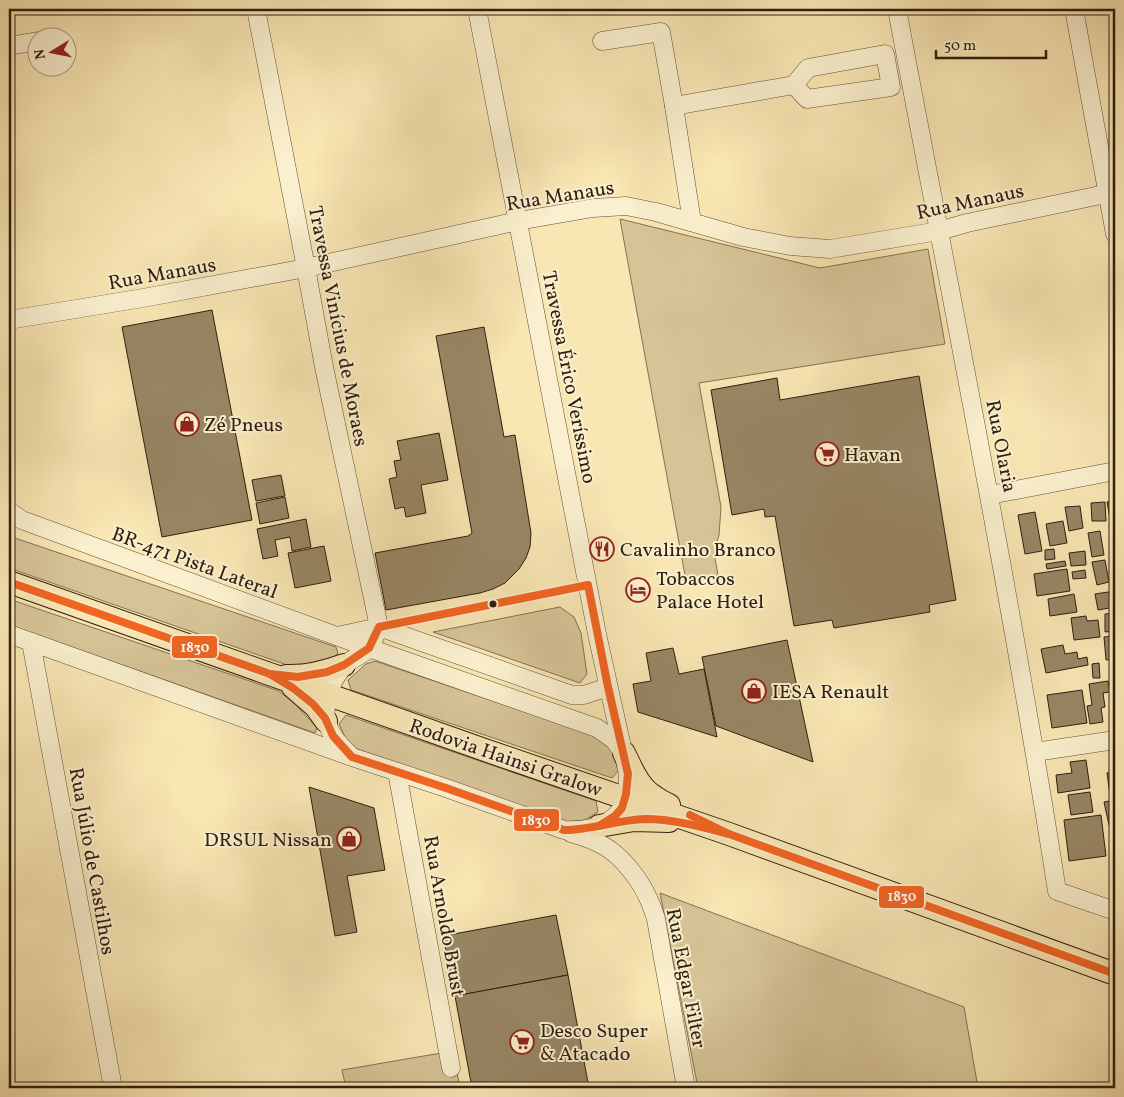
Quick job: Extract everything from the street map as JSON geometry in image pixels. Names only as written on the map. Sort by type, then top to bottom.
[{"type":"main road","name":"Rodovia Hainsi Gralow","points":[[9,582],[728,834],[1115,974]]},
{"type":"main road","points":[[270,674],[298,676],[327,672],[344,665]]},
{"type":"main road","points":[[270,674],[296,689],[316,707],[326,721]]},
{"type":"main road","points":[[624,754],[643,787],[654,797],[728,834]]},
{"type":"main road","points":[[600,826],[634,820],[656,820],[728,834]]},
{"type":"street","name":"Travessa Vinícius de Moraes","points":[[256,9],[324,367],[379,627]]},
{"type":"street","name":"Travessa Érico Veríssimo","points":[[477,9],[608,687],[628,774],[626,799]]},
{"type":"street","name":"Rua Olaria","points":[[897,9],[990,495],[1058,892],[1115,911]]},
{"type":"street","points":[[1074,9],[1112,193],[1115,234]]},
{"type":"street","points":[[602,41],[661,32],[692,222]]},
{"type":"street","points":[[9,46],[28,43]]},
{"type":"street","points":[[674,106],[794,85],[808,68],[885,54],[890,87],[807,99],[794,85]]},
{"type":"street","name":"Rua Manaus","points":[[9,320],[306,268],[518,221],[593,208],[626,206],[656,212],[743,237],[790,246],[830,249],[939,231],[967,223],[1112,193]]},
{"type":"street","points":[[990,495],[1115,471]]},
{"type":"street","name":"BR-471 Pista Lateral","points":[[9,511],[22,520],[369,648],[597,728],[614,740],[624,754]]},
{"type":"street","points":[[352,756],[341,746],[330,731],[326,721],[328,695],[334,679],[344,665],[369,648],[379,627]]},
{"type":"street","points":[[337,636],[379,627],[572,695],[584,695],[608,687]]},
{"type":"street","name":"Rua Edgar Filter","points":[[9,634],[585,837],[615,853],[632,873],[649,899],[656,919],[686,1088]]},
{"type":"street","name":"Rua Júlio de Castilhos","points":[[31,642],[113,1088]]},
{"type":"street","points":[[1035,752],[1115,740]]},
{"type":"street","name":"Rua Arnoldo Brust","points":[[397,772],[451,1068]]},
{"type":"street","points":[[564,830],[583,830],[600,826],[619,813],[626,799]]},
{"type":"shaded area","points":[[620,219],[820,268],[928,249],[945,344],[699,383],[721,507],[719,535],[714,553],[718,575],[686,581]]},
{"type":"shaded area","points":[[9,536],[336,647],[338,653],[323,666],[287,665],[9,568]]},
{"type":"shaded area","points":[[9,599],[279,691],[296,705],[317,728],[315,733],[9,625]]},
{"type":"shaded area","points":[[560,607],[574,617],[581,633],[587,674],[580,683],[433,632]]},
{"type":"shaded area","points":[[375,661],[602,738],[613,750],[618,771],[612,778],[351,690],[348,680],[366,664]]},
{"type":"shaded area","points":[[346,715],[596,801],[598,812],[585,820],[567,822],[357,749],[346,739],[339,724]]},
{"type":"shaded area","points":[[660,893],[964,1007],[978,1088],[698,1088]]},
{"type":"shaded area","points":[[453,1051],[460,1088],[346,1088],[342,1070]]},
{"type":"building","name":"Zé Pneus","points":[[212,310],[252,520],[162,537],[122,327]]},
{"type":"building","points":[[484,327],[504,437],[515,435],[531,533],[530,547],[519,569],[505,583],[493,589],[386,610],[375,553],[468,536],[472,533],[436,336]]},
{"type":"building","name":"Havan","points":[[919,376],[956,600],[929,605],[930,612],[834,628],[832,620],[794,626],[775,516],[765,517],[764,509],[732,515],[711,390],[777,378],[780,400]]},
{"type":"building","points":[[439,433],[448,480],[421,485],[426,513],[406,517],[404,507],[395,509],[389,479],[397,477],[394,461],[401,460],[397,441]]},
{"type":"building","points":[[281,475],[285,496],[256,501],[252,480]]},
{"type":"building","points":[[285,497],[289,518],[260,524],[256,503]]},
{"type":"building","points":[[1115,501],[1115,523],[1111,524],[1107,502]]},
{"type":"building","points":[[1105,502],[1106,521],[1092,521],[1091,503]]},
{"type":"building","points":[[1080,506],[1083,528],[1069,531],[1065,507]]},
{"type":"building","points":[[1035,512],[1042,551],[1025,554],[1018,515]]},
{"type":"building","points":[[306,519],[311,547],[292,551],[290,537],[275,540],[278,556],[263,559],[257,529]]},
{"type":"building","points":[[1063,521],[1067,543],[1050,546],[1046,524]]},
{"type":"building","points":[[1100,531],[1104,555],[1092,557],[1088,533]]},
{"type":"building","points":[[324,546],[331,581],[295,588],[288,553]]},
{"type":"building","points":[[1054,549],[1055,559],[1045,560],[1045,550]]},
{"type":"building","points":[[1085,551],[1086,565],[1071,566],[1069,553]]},
{"type":"building","points":[[1111,559],[1115,559],[1115,579],[1112,579]]},
{"type":"building","points":[[1105,560],[1109,582],[1097,585],[1092,562]]},
{"type":"building","points":[[1065,561],[1066,566],[1047,569],[1046,564]]},
{"type":"building","points":[[1067,569],[1070,591],[1037,596],[1034,574]]},
{"type":"building","points":[[1085,570],[1086,578],[1073,579],[1072,572]]},
{"type":"building","points":[[1115,591],[1115,607],[1098,610],[1095,594]]},
{"type":"building","points":[[1074,594],[1077,612],[1050,616],[1048,599]]},
{"type":"building","points":[[1115,613],[1115,631],[1105,632],[1105,614]]},
{"type":"building","points":[[1086,616],[1087,621],[1098,620],[1100,637],[1074,640],[1071,618]]},
{"type":"building","points":[[1115,636],[1115,648],[1112,649],[1113,659],[1106,660],[1104,637]]},
{"type":"building","name":"IESA Renault","points":[[787,640],[813,762],[716,726],[702,657]]},
{"type":"building","points":[[1063,645],[1065,654],[1077,652],[1078,659],[1087,657],[1088,665],[1046,673],[1041,649]]},
{"type":"building","points":[[673,648],[679,674],[704,669],[717,737],[638,712],[633,684],[651,681],[646,653]]},
{"type":"building","points":[[1099,663],[1100,678],[1093,678],[1092,664]]},
{"type":"building","points":[[1108,681],[1110,692],[1103,693],[1105,707],[1101,708],[1103,722],[1090,724],[1087,706],[1092,705],[1089,684]]},
{"type":"building","points":[[1082,690],[1087,723],[1052,728],[1047,695]]},
{"type":"building","points":[[1086,760],[1090,788],[1058,793],[1056,775],[1072,773],[1070,762]]},
{"type":"building","points":[[1115,772],[1115,794],[1110,795],[1107,773]]},
{"type":"building","name":"DRSUL Nissan","points":[[309,787],[374,808],[385,870],[347,876],[357,932],[335,936]]},
{"type":"building","points":[[1090,792],[1093,812],[1071,815],[1068,795]]},
{"type":"building","points":[[1115,800],[1115,824],[1109,825],[1104,802]]},
{"type":"building","points":[[1101,815],[1106,856],[1069,861],[1064,820]]},
{"type":"building","points":[[1115,851],[1115,885],[1113,886],[1110,852]]},
{"type":"building","points":[[556,915],[568,975],[455,996],[443,936]]},
{"type":"building","name":"Desco Super & Atacado","points":[[568,975],[589,1088],[472,1088],[455,996]]},
{"type":"transit line","name":"1830","points":[[9,582],[270,674],[293,688],[313,704],[325,718],[333,736],[352,757],[564,830],[624,821],[656,819],[698,826],[729,834]]},
{"type":"transit line","name":"1830","points":[[270,674],[298,677],[327,672],[344,665],[369,648],[379,627],[588,585],[608,687],[628,774],[626,794],[622,808],[615,816],[599,826]]},
{"type":"transit line","name":"1830","points":[[690,815],[729,834],[1115,974]]},
{"type":"place","name":"Zé Pneus","points":[[187,424]]},
{"type":"place","name":"Havan","points":[[827,454]]},
{"type":"place","name":"Cavalinho Branco","points":[[602,549]]},
{"type":"place","name":"Tobaccos Palace Hotel","points":[[638,590]]},
{"type":"place","name":"IESA Renault","points":[[754,691]]},
{"type":"place","name":"DRSUL Nissan","points":[[349,839]]},
{"type":"place","name":"Desco Super & Atacado","points":[[522,1042]]}]
